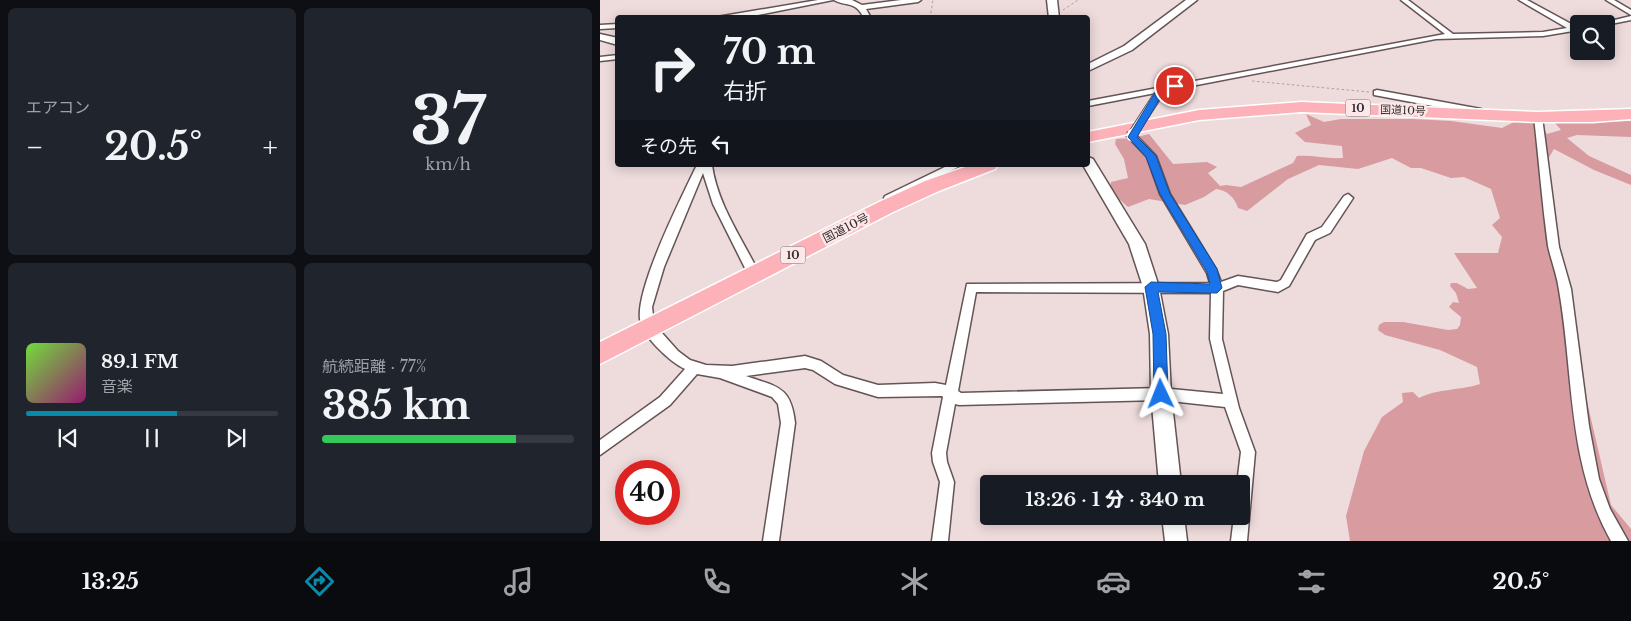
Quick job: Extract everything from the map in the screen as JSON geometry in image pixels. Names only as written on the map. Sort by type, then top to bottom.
[{"type":"highway","name":"国道10号","points":[[1090,137],[1199,115],[1280,108],[1377,109],[1592,117],[1631,114]]},
{"type":"highway","name":"国道10号","points":[[600,354],[863,219],[932,186],[984,167]]},
{"type":"street","points":[[762,15],[773,0]]},
{"type":"street","points":[[733,15],[830,0]]},
{"type":"street","points":[[837,0],[851,2],[862,8],[866,15]]},
{"type":"street","points":[[862,8],[918,0]]},
{"type":"street","points":[[1052,0],[1054,15]]},
{"type":"street","points":[[1090,67],[1128,48],[1192,0]]},
{"type":"street","points":[[1404,0],[1450,35]]},
{"type":"street","points":[[1522,0],[1570,25]]},
{"type":"street","points":[[1609,0],[1631,13]]},
{"type":"street","points":[[1615,21],[1631,18]]},
{"type":"street","points":[[600,28],[615,26]]},
{"type":"street","points":[[1090,104],[1450,35],[1524,36],[1570,29]]},
{"type":"street","points":[[600,37],[615,41]]},
{"type":"street","points":[[600,59],[615,57]]},
{"type":"street","points":[[1160,91],[1132,136],[1151,156],[1165,194],[1212,272],[1217,288],[1216,339],[1231,402],[1236,419],[1246,440],[1248,452],[1239,541]]},
{"type":"street","points":[[1377,93],[1494,114]]},
{"type":"street","points":[[1538,116],[1554,247],[1565,289],[1582,426],[1592,479],[1604,513],[1620,541]]},
{"type":"street","points":[[1090,165],[1137,244],[1151,287],[1159,334],[1161,394],[1169,475]]},
{"type":"street","points":[[701,167],[647,298],[646,311],[649,328],[680,362],[694,368],[721,372],[777,393],[782,397],[788,423],[771,541]]},
{"type":"street","points":[[707,167],[713,192],[754,275]]},
{"type":"street","points":[[863,219],[886,200],[953,167]]},
{"type":"street","points":[[940,541],[947,482],[946,476],[939,465],[940,453],[971,287],[1217,288],[1238,280],[1278,287],[1282,286],[1296,266],[1311,237],[1326,230],[1348,198]]},
{"type":"street","points":[[721,372],[805,362],[816,365],[840,380],[878,391],[935,388],[944,390],[960,399],[1161,394],[1231,402]]},
{"type":"street","points":[[600,448],[665,401],[694,368]]},
{"type":"street","points":[[1174,525],[1176,541]]},
{"type":"path","points":[[930,15],[933,0]]},
{"type":"path","points":[[1056,15],[1078,0]]},
{"type":"path","points":[[1248,81],[1377,93]]},
{"type":"shaded area","points":[[1306,114],[1324,122],[1341,119],[1413,119],[1451,121],[1502,128],[1516,121],[1539,123],[1547,134],[1561,130],[1555,123],[1631,121],[1631,137],[1577,135],[1567,138],[1589,156],[1631,175],[1631,185],[1594,170],[1554,149],[1539,174],[1549,238],[1611,505],[1631,529],[1631,541],[1350,541],[1346,516],[1364,451],[1382,417],[1403,402],[1402,393],[1413,392],[1419,398],[1434,393],[1480,384],[1477,367],[1440,350],[1385,335],[1378,330],[1379,325],[1384,322],[1403,322],[1448,330],[1457,329],[1460,325],[1461,317],[1449,307],[1453,302],[1459,303],[1456,293],[1450,286],[1451,283],[1457,283],[1468,289],[1477,288],[1454,253],[1498,253],[1502,237],[1492,225],[1500,218],[1491,189],[1464,177],[1451,178],[1421,168],[1411,168],[1392,158],[1358,169],[1319,165],[1288,179],[1247,211],[1238,208],[1233,198],[1227,193],[1216,189],[1204,197],[1185,205],[1149,199],[1128,207],[1110,191],[1111,182],[1128,178],[1124,159],[1115,144],[1116,139],[1133,138],[1149,134],[1173,164],[1207,162],[1217,167],[1208,173],[1220,186],[1241,187],[1293,163],[1297,156],[1343,158],[1342,146],[1305,142],[1295,133],[1311,125]]},
{"type":"route","points":[[1161,394],[1157,310],[1151,287],[1217,288],[1212,272],[1165,194],[1151,156],[1132,137],[1162,88],[1175,86]]}]
